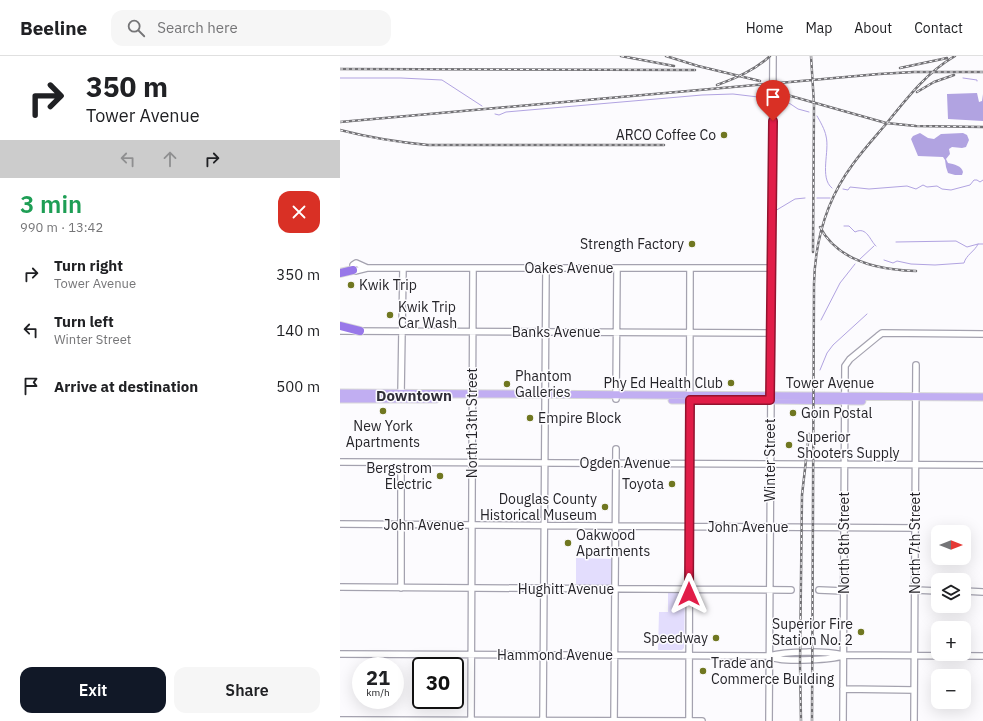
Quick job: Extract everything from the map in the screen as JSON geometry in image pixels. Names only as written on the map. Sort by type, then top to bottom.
[{"type":"highway","points":[[340,273],[353,270]]},
{"type":"highway","points":[[340,326],[360,331]]},
{"type":"main road","name":"Tower Avenue","points":[[340,393],[546,397],[844,398],[983,401]]},
{"type":"main road","points":[[380,399],[388,396],[399,396],[401,394]]},
{"type":"main road","name":"Tower Avenue","points":[[340,399],[472,396]]},
{"type":"main road","name":"Tower Avenue","points":[[916,399],[983,397]]},
{"type":"street","name":"Winter Street","points":[[769,721],[773,56]]},
{"type":"street","name":"Oakes Avenue","points":[[353,270],[353,266],[355,264],[366,268],[772,268]]},
{"type":"street","points":[[401,394],[403,268]]},
{"type":"street","name":"North 13th Street","points":[[471,720],[473,268]]},
{"type":"street","points":[[543,720],[546,268]]},
{"type":"street","points":[[616,397],[617,269]]},
{"type":"street","points":[[689,721],[690,269]]},
{"type":"street","name":"Banks Avenue","points":[[340,331],[772,333]]},
{"type":"street","name":"North 8th Street","points":[[843,721],[844,398],[846,365],[882,334],[983,334]]},
{"type":"street","name":"North 7th Street","points":[[914,721],[916,364]]},
{"type":"street","points":[[614,721],[616,449]]},
{"type":"street","name":"Ogden Avenue","points":[[340,462],[983,465]]},
{"type":"street","points":[[401,463],[401,588]]},
{"type":"street","name":"John Avenue","points":[[340,524],[401,526],[473,525],[916,528]]},
{"type":"street","name":"Hughitt Avenue","points":[[340,588],[791,590]]},
{"type":"street","points":[[819,590],[844,591]]},
{"type":"street","points":[[915,590],[931,591]]},
{"type":"street","points":[[971,591],[983,592]]},
{"type":"street","name":"Hammond Avenue","points":[[340,654],[769,656],[800,653],[843,655],[983,656]]},
{"type":"street","points":[[843,689],[914,690]]},
{"type":"street","points":[[340,720],[702,721]]},
{"type":"shaded area","points":[[977,93],[979,102],[982,101],[983,94],[983,121],[948,119],[947,94]]},
{"type":"shaded area","points":[[920,133],[928,138],[934,139],[941,134],[963,133],[967,135],[969,140],[966,147],[952,147],[949,149],[950,154],[946,159],[948,163],[961,168],[963,172],[962,175],[948,173],[943,157],[918,156],[911,139],[913,136]]},
{"type":"shaded area","points":[[576,558],[613,559],[613,586],[576,586]]},
{"type":"shaded area","points":[[668,591],[685,593],[684,648],[682,650],[658,650],[659,612],[668,612]]},
{"type":"waterway","points":[[340,78],[442,80],[482,106]]},
{"type":"waterway","points":[[963,78],[977,81]]},
{"type":"waterway","points":[[495,114],[499,115],[506,112],[702,95],[733,94],[758,97]]},
{"type":"waterway","points":[[789,103],[798,109],[809,112]]},
{"type":"waterway","points":[[817,116],[824,128],[826,136],[825,171],[828,184],[832,188]]},
{"type":"waterway","points":[[843,189],[848,190],[850,187],[869,189],[907,186],[916,189],[923,185],[927,187],[937,186],[942,189],[951,190],[970,185],[974,180],[980,182],[983,180]]},
{"type":"waterway","points":[[775,211],[795,199],[805,198]]},
{"type":"waterway","points":[[817,198],[830,198]]},
{"type":"waterway","points":[[844,226],[849,226],[855,232],[865,232],[876,246]]},
{"type":"waterway","points":[[896,242],[956,241],[967,247],[978,244]]},
{"type":"waterway","points":[[884,260],[893,263],[897,261],[911,264],[935,265],[964,263],[978,244],[983,244]]},
{"type":"waterway","points":[[860,259],[874,246]]},
{"type":"waterway","points":[[821,320],[840,283],[855,264]]},
{"type":"waterway","points":[[820,370],[827,353],[833,345],[867,314]]},
{"type":"railway","points":[[621,56],[674,66]]},
{"type":"railway","points":[[666,56],[698,66],[760,81]]},
{"type":"railway","points":[[717,85],[745,73],[770,56]]},
{"type":"railway","points":[[811,56],[814,104],[813,252]]},
{"type":"railway","points":[[812,721],[814,284],[820,236],[829,206],[836,191],[857,159],[926,78],[955,56]]},
{"type":"railway","points":[[900,68],[947,58]]},
{"type":"railway","points":[[340,69],[695,70]]},
{"type":"railway","points":[[340,122],[879,74],[914,72],[983,72]]},
{"type":"railway","points":[[917,92],[934,82],[954,75]]},
{"type":"railway","points":[[766,89],[886,123],[916,126],[983,127]]},
{"type":"railway","points":[[340,130],[405,143],[428,145],[664,145]]},
{"type":"railway","points":[[820,227],[828,239],[838,248],[861,262],[888,269],[916,271]]},
{"type":"railway","points":[[801,721],[800,663],[802,495],[809,434]]},
{"type":"place","name":"ARCO Coffee Co","points":[[724,135]]},
{"type":"place","name":"Strength Factory","points":[[692,244]]},
{"type":"place","name":"Kwik Trip","points":[[351,285]]},
{"type":"place","name":"Kwik Trip Car Wash","points":[[390,315]]},
{"type":"place","name":"Phy Ed Health Club","points":[[731,383]]},
{"type":"place","name":"Phantom Galleries","points":[[507,384]]},
{"type":"place","name":"New York Apartments","points":[[383,411]]},
{"type":"place","name":"Goin Postal","points":[[793,413]]},
{"type":"place","name":"Empire Block","points":[[530,418]]},
{"type":"place","name":"Superior Shooters Supply","points":[[789,445]]},
{"type":"place","name":"Bergstrom Electric","points":[[440,476]]},
{"type":"place","name":"Toyota","points":[[672,484]]},
{"type":"place","name":"Douglas County Historical Museum","points":[[605,507]]},
{"type":"place","name":"Oakwood Apartments","points":[[568,543]]},
{"type":"place","name":"Superior Fire Station No. 2","points":[[861,632]]},
{"type":"place","name":"Speedway","points":[[716,638]]},
{"type":"place","name":"Trade and Commerce Building","points":[[703,671]]},
{"type":"district","name":"Downtown","points":[[414,396]]},
{"type":"route","points":[[689,594],[690,400],[770,400],[772,333],[773,121]]}]
